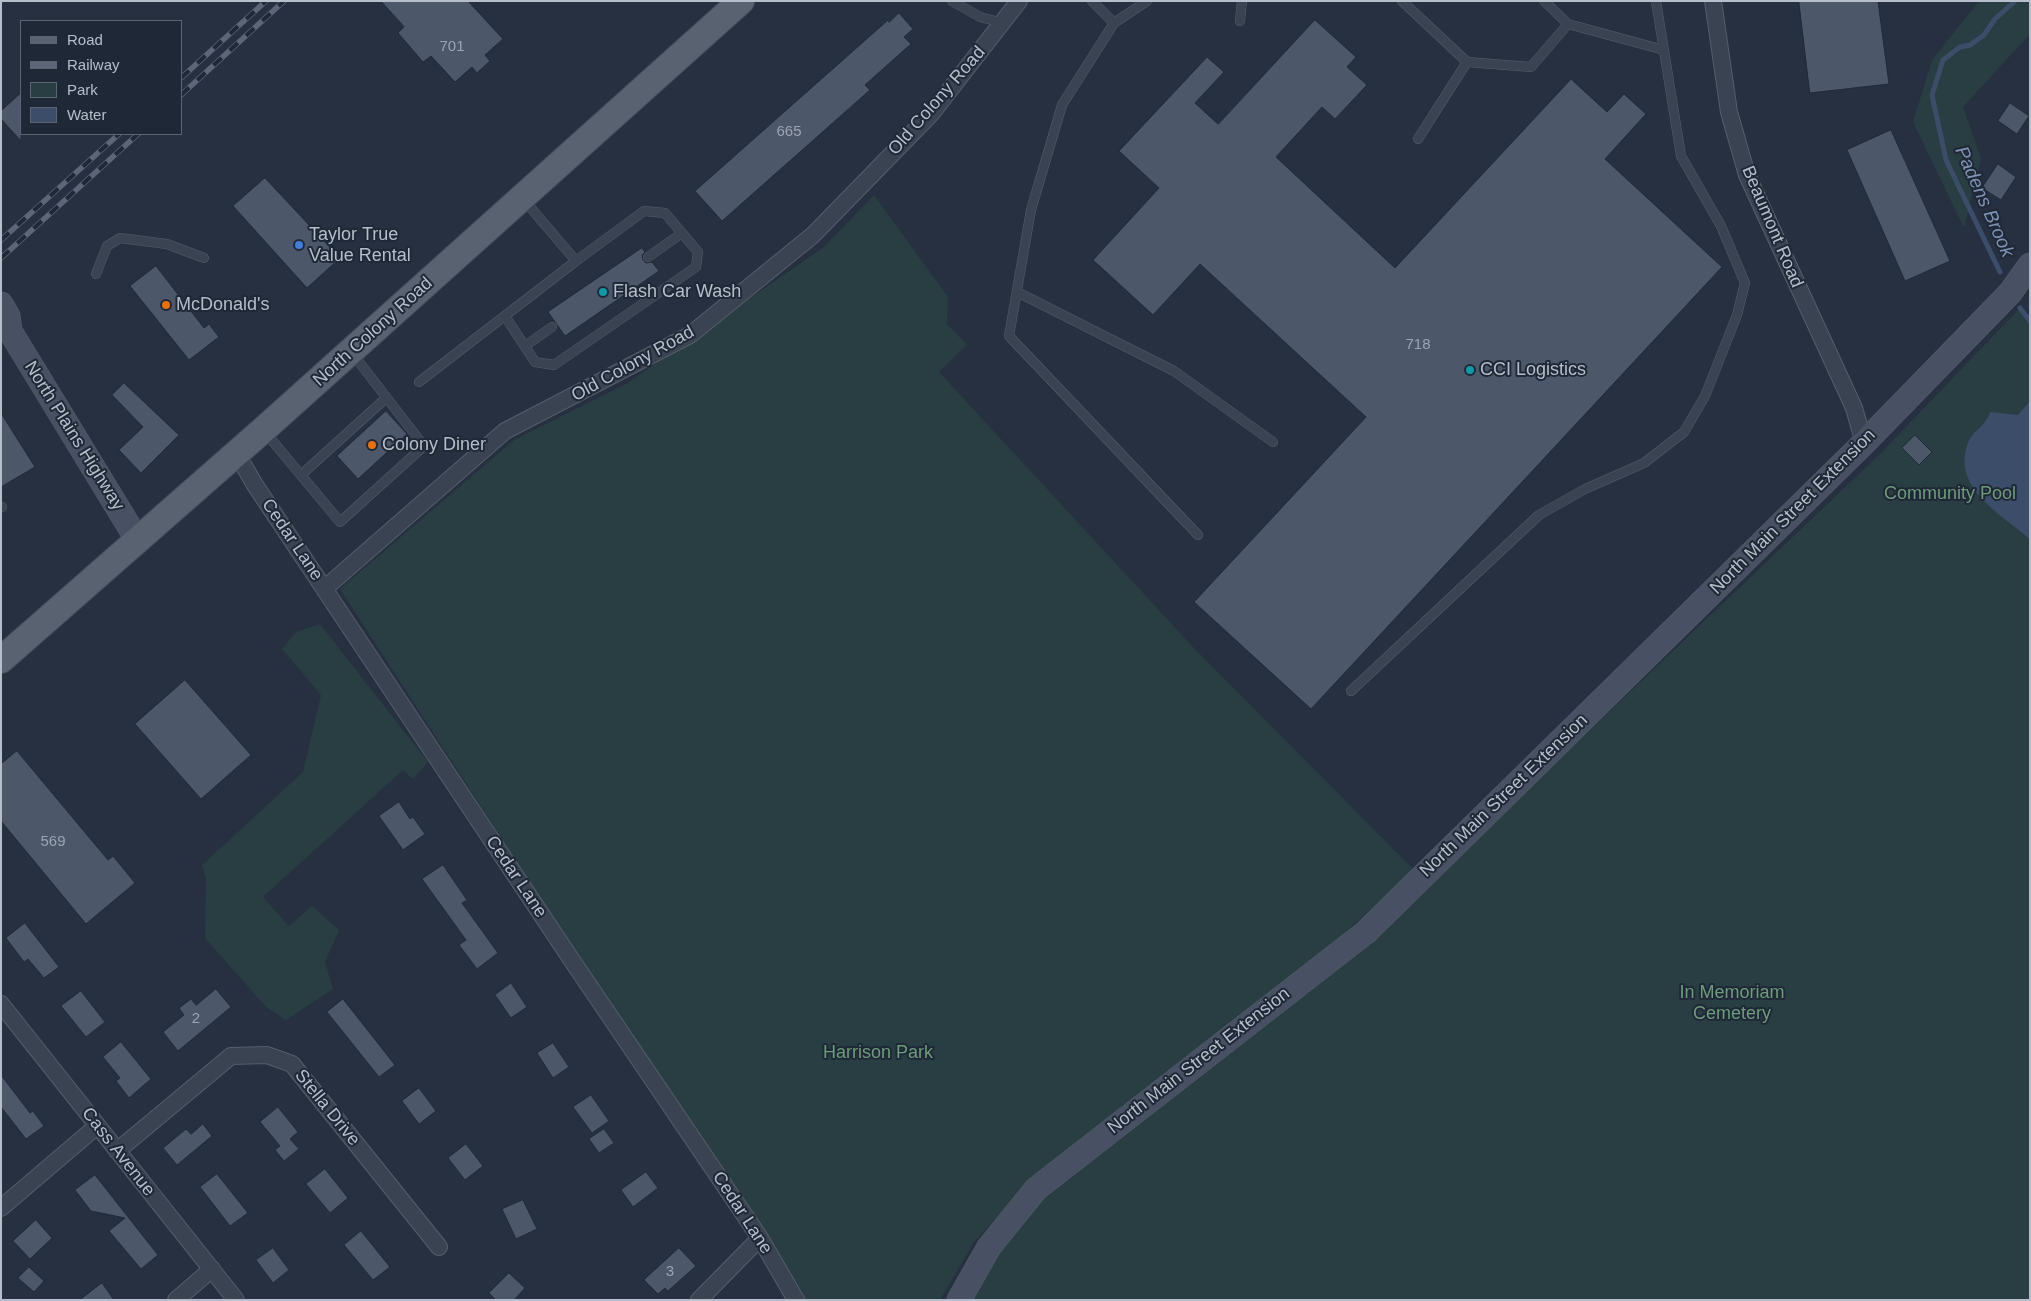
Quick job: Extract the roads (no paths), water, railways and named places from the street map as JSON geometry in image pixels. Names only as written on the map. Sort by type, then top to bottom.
[{"type":"main road","name":"North Colony Road","points":[[1,660],[237,454],[741,1]]},
{"type":"street","name":"Old Colony Road","points":[[324,589],[505,432],[690,335],[813,235],[931,114],[1019,1]]},
{"type":"street","name":"Beaumont Road","points":[[1713,1],[1729,112],[1747,176],[1854,408],[1864,443]]},
{"type":"street","name":"North Main Street Extension","points":[[959,1300],[988,1248],[1036,1189],[1366,932],[1864,443],[2010,293],[2030,265]]},
{"type":"street","name":"North Plains Highway","points":[[1,304],[8,316],[6,329],[138,540]]},
{"type":"street","name":"Cedar Lane","points":[[237,454],[255,485],[324,589],[760,1238],[796,1300]]},
{"type":"street","name":"Cass Avenue","points":[[1,1004],[236,1300]]},
{"type":"street","name":"Stella Drive","points":[[117,1151],[231,1056],[267,1055],[292,1064],[439,1247]]},
{"type":"street","points":[[1,1208],[97,1126]]},
{"type":"street","points":[[699,1300],[760,1238]]},
{"type":"street","points":[[176,1300],[212,1269]]},
{"type":"lane","points":[[952,1],[980,17],[1003,23]]},
{"type":"lane","points":[[1092,1],[1114,23]]},
{"type":"lane","points":[[1146,1],[1114,23],[1062,105],[1031,210],[1009,336],[1198,535]]},
{"type":"lane","points":[[1240,21],[1242,1]]},
{"type":"lane","points":[[1402,1],[1467,62],[1531,67],[1568,24]]},
{"type":"lane","points":[[1544,1],[1568,24],[1664,50]]},
{"type":"lane","points":[[1351,691],[1498,555],[1539,514],[1586,489],[1644,463],[1684,432],[1705,396],[1737,314],[1745,283],[1721,226],[1681,156],[1656,1]]},
{"type":"lane","points":[[1418,139],[1467,62]]},
{"type":"lane","points":[[522,198],[576,260]]},
{"type":"lane","points":[[419,382],[576,260],[644,211],[665,212],[698,252],[696,267],[554,365],[536,362],[505,316]]},
{"type":"lane","points":[[648,257],[682,233]]},
{"type":"lane","points":[[96,274],[107,246],[120,238],[167,244],[204,258]]},
{"type":"lane","points":[[1017,292],[1174,371],[1273,442]]},
{"type":"lane","points":[[525,346],[552,327]]},
{"type":"lane","points":[[263,430],[340,522],[424,446],[350,351]]},
{"type":"lane","points":[[301,475],[386,398]]},
{"type":"water","points":[[2030,401],[2030,539],[1993,510],[1972,487],[1966,473],[1965,459],[1970,439],[1986,421],[1990,412],[2018,415]]},
{"type":"waterway","name":"Padens Brook","points":[[2000,272],[1946,160],[1932,95],[1943,60],[1960,47],[1970,45],[1984,35],[1995,19],[2015,1]]},
{"type":"waterway","name":"Padens Brook","points":[[2020,308],[2030,321]]},
{"type":"railway","points":[[182,77],[266,1]]},
{"type":"railway","points":[[182,94],[284,1]]},
{"type":"railway","points":[[1,240],[118,135]]},
{"type":"railway","points":[[1,258],[137,135]]},
{"type":"place","name":"Taylor True Value Rental","points":[[299,245]]},
{"type":"place","name":"Flash Car Wash","points":[[603,292]]},
{"type":"place","name":"McDonald's","points":[[166,305]]},
{"type":"place","name":"CCI Logistics","points":[[1470,370]]},
{"type":"place","name":"Colony Diner","points":[[372,445]]},
{"type":"park label","name":"Community Pool","points":[[1950,494]]},
{"type":"park label","name":"In Memoriam Cemetery","points":[[1732,1003]]},
{"type":"park label","name":"Harrison Park","points":[[878,1053]]}]
